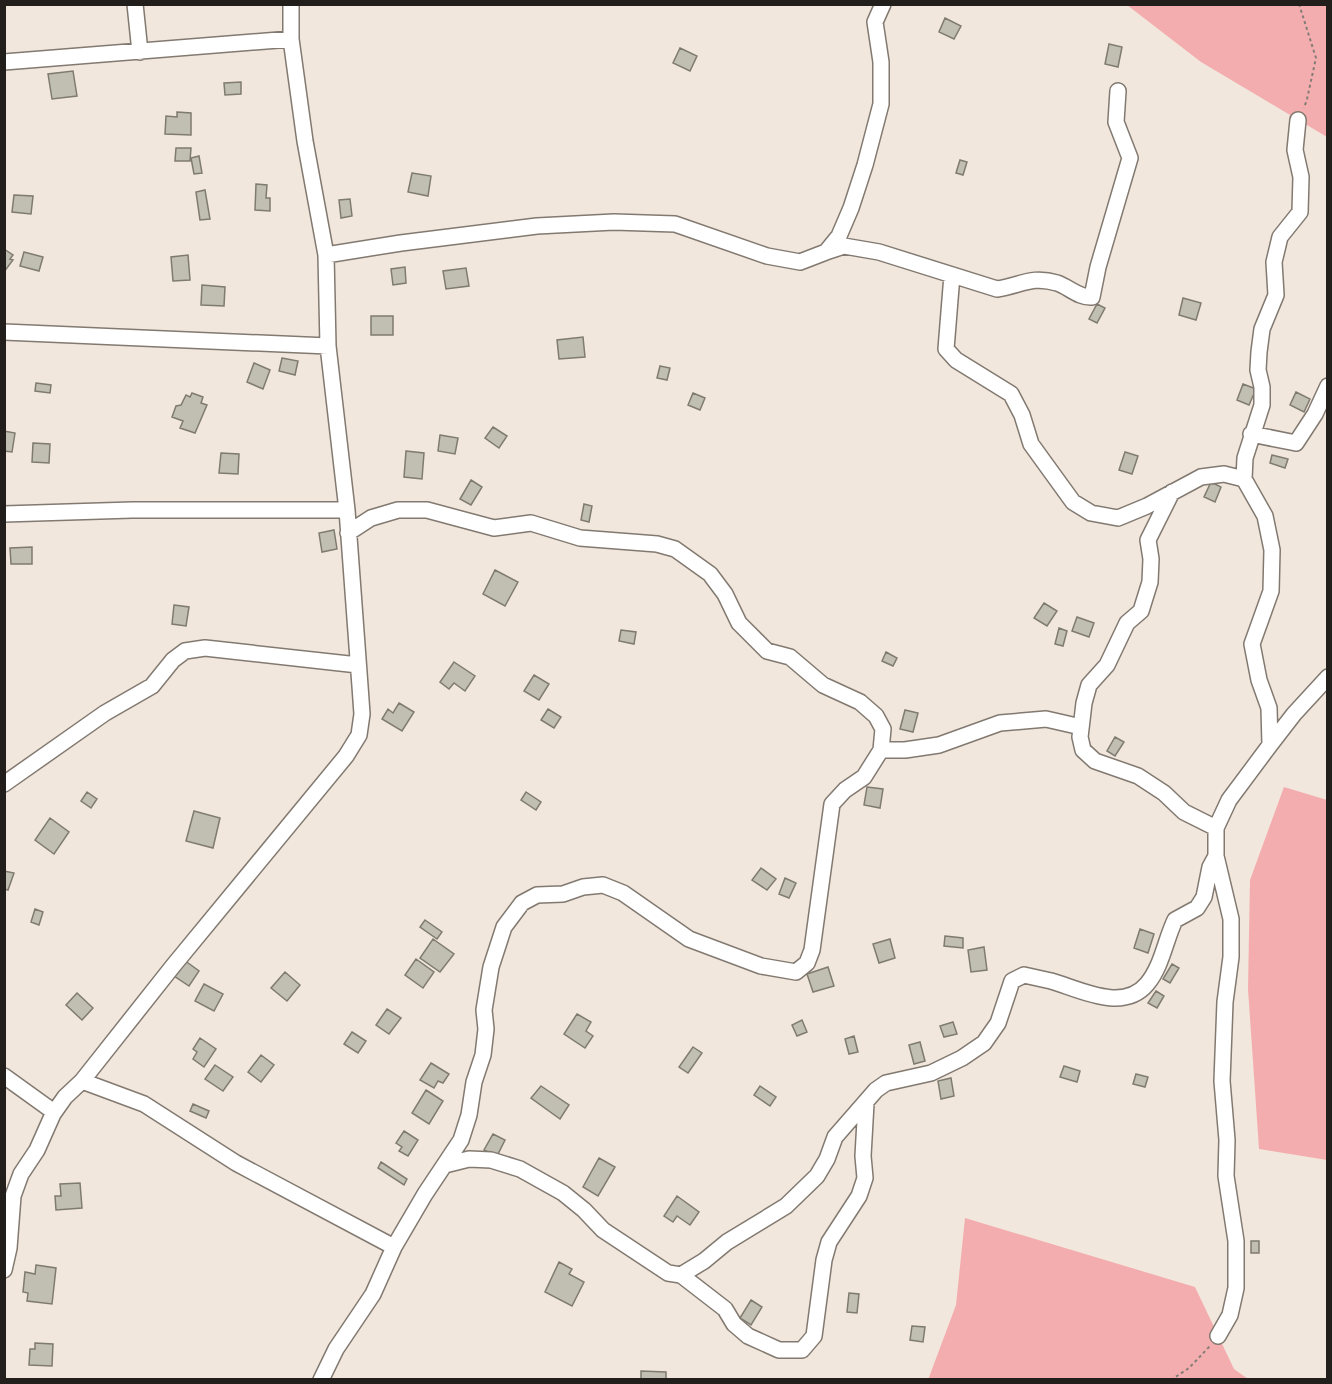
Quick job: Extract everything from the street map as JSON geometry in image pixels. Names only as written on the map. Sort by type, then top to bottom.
[{"type":"street","points":[[135,4],[140,52]]},
{"type":"street","points":[[4,1270],[9,1248],[13,1196],[21,1174],[37,1150],[54,1112],[65,1097],[82,1081],[173,966],[346,756],[358,735],[362,714],[347,510],[328,346],[326,255],[305,141],[291,39],[291,4]]},
{"type":"street","points":[[826,252],[838,236],[851,208],[881,104],[881,62],[875,22],[883,4]]},
{"type":"street","points":[[4,62],[291,39]]},
{"type":"street","points":[[326,255],[537,226],[614,222],[675,224],[767,255],[800,262],[844,246],[867,250],[997,289],[1013,287],[1032,279],[1057,283],[1085,297],[1092,297],[1098,267],[1130,158],[1116,122],[1118,91]]},
{"type":"street","points":[[1270,745],[1269,708],[1259,680],[1252,644],[1272,591],[1272,550],[1265,516],[1244,479],[1245,458],[1262,405],[1262,387],[1258,370],[1262,329],[1276,295],[1274,262],[1280,237],[1300,212],[1301,177],[1295,150],[1298,120]]},
{"type":"street","points":[[952,275],[946,349],[956,360],[1011,394],[1022,415],[1031,444],[1073,502],[1091,513],[1118,518],[1147,506],[1201,477],[1224,474],[1244,479]]},
{"type":"street","points":[[4,332],[328,346]]},
{"type":"street","points":[[1251,434],[1296,443],[1315,414],[1328,386]]},
{"type":"street","points":[[1173,492],[1148,540],[1151,559],[1150,582],[1141,611],[1127,623],[1107,665],[1089,685],[1084,703],[1080,737],[1083,750],[1095,760],[1138,776],[1164,794],[1184,812],[1216,828]]},
{"type":"street","points":[[4,514],[132,510],[347,510]]},
{"type":"street","points":[[321,1380],[336,1349],[373,1294],[394,1247],[425,1194],[462,1140],[474,1082],[483,1055],[486,1029],[484,1010],[491,966],[504,927],[522,903],[537,896],[564,894],[583,887],[603,885],[623,893],[689,939],[762,966],[796,972],[807,963],[812,950],[832,804],[845,790],[864,777],[880,750],[883,729],[876,716],[860,702],[823,685],[790,657],[767,651],[739,623],[725,594],[710,574],[675,549],[657,544],[580,538],[531,524],[494,528],[426,510],[398,510],[371,518],[348,533]]},
{"type":"street","points":[[4,784],[105,714],[152,686],[172,660],[185,651],[205,648],[358,665]]},
{"type":"street","points":[[1218,1336],[1230,1315],[1236,1288],[1236,1241],[1226,1176],[1227,1140],[1222,1081],[1225,1002],[1231,957],[1231,919],[1216,856],[1216,828],[1229,800],[1294,714],[1328,676]]},
{"type":"street","points":[[880,750],[939,746],[1000,723],[1046,719],[1081,727]]},
{"type":"street","points":[[681,1275],[704,1261],[727,1242],[786,1206],[817,1176],[827,1159],[835,1137],[876,1090],[886,1083],[931,1073],[963,1058],[984,1043],[998,1023],[1012,981],[1024,975],[1051,981],[1089,994],[1118,998],[1135,995],[1147,984],[1160,961],[1175,920],[1197,908],[1204,897],[1210,867],[1216,856]]},
{"type":"street","points":[[4,1076],[54,1112]]},
{"type":"street","points":[[82,1081],[144,1104],[245,1168],[394,1247]]},
{"type":"street","points":[[445,1166],[469,1159],[491,1160],[520,1169],[563,1193],[603,1230],[668,1273],[681,1275],[725,1309],[734,1324],[748,1336],[779,1350],[802,1350],[814,1336],[824,1260],[829,1242],[859,1196],[865,1178],[863,1156],[866,1103]]},
{"type":"path","points":[[1298,120],[1307,99],[1316,58],[1299,4]]},
{"type":"path","points":[[1171,1380],[1189,1368],[1218,1336]]},
{"type":"shaded area","points":[[1127,5],[1327,5],[1327,137],[1201,62]]},
{"type":"shaded area","points":[[1284,787],[1327,800],[1327,1160],[1259,1149],[1248,989],[1250,880]]},
{"type":"shaded area","points":[[965,1218],[1195,1287],[1234,1369],[1248,1379],[928,1380],[956,1305]]},
{"type":"building","points":[[945,18],[961,26],[954,39],[939,32]]},
{"type":"building","points":[[1109,44],[1122,47],[1118,67],[1105,64]]},
{"type":"building","points":[[680,48],[697,56],[690,71],[673,63]]},
{"type":"building","points":[[73,71],[77,96],[52,99],[48,74]]},
{"type":"building","points":[[241,82],[241,94],[225,95],[224,83]]},
{"type":"building","points":[[177,112],[191,113],[191,135],[165,134],[166,116],[177,117]]},
{"type":"building","points":[[176,148],[191,148],[190,161],[175,161]]},
{"type":"building","points":[[199,156],[202,173],[194,174],[191,158]]},
{"type":"building","points":[[960,160],[967,162],[963,175],[956,173]]},
{"type":"building","points":[[412,173],[431,176],[428,196],[408,192]]},
{"type":"building","points":[[256,184],[267,185],[266,198],[270,198],[270,211],[255,210]]},
{"type":"building","points":[[205,190],[210,219],[200,220],[196,192]]},
{"type":"building","points":[[14,195],[33,196],[31,214],[12,212]]},
{"type":"building","points":[[350,199],[352,216],[341,218],[339,200]]},
{"type":"building","points":[[4,249],[13,255],[10,259],[13,260],[4,272]]},
{"type":"building","points":[[24,252],[43,257],[39,271],[20,266]]},
{"type":"building","points":[[188,255],[190,280],[173,281],[171,257]]},
{"type":"building","points":[[405,267],[406,283],[393,285],[391,269]]},
{"type":"building","points":[[466,268],[469,286],[446,289],[443,271]]},
{"type":"building","points":[[202,285],[225,287],[224,306],[201,305]]},
{"type":"building","points":[[1183,298],[1201,303],[1196,320],[1179,315]]},
{"type":"building","points":[[1097,304],[1105,308],[1097,323],[1089,319]]},
{"type":"building","points":[[371,316],[393,316],[393,335],[371,335]]},
{"type":"building","points":[[583,337],[585,357],[559,359],[557,340]]},
{"type":"building","points":[[282,358],[298,361],[295,375],[279,371]]},
{"type":"building","points":[[254,363],[270,370],[263,389],[247,382]]},
{"type":"building","points":[[660,366],[670,368],[667,380],[657,378]]},
{"type":"building","points":[[36,383],[51,385],[50,393],[35,391]]},
{"type":"building","points":[[1243,384],[1256,389],[1249,405],[1237,400]]},
{"type":"building","points":[[1296,392],[1310,399],[1304,412],[1290,405]]},
{"type":"building","points":[[192,393],[203,397],[201,403],[207,405],[195,433],[180,428],[183,421],[172,417],[176,406],[181,405],[186,395],[190,397]]},
{"type":"building","points":[[693,393],[705,398],[700,410],[688,405]]},
{"type":"building","points":[[493,427],[507,436],[499,448],[485,438]]},
{"type":"building","points":[[4,431],[15,433],[12,452],[4,451]]},
{"type":"building","points":[[440,435],[458,438],[455,454],[438,451]]},
{"type":"building","points":[[33,443],[50,444],[49,463],[32,462]]},
{"type":"building","points":[[406,451],[424,453],[422,479],[404,477]]},
{"type":"building","points":[[1125,452],[1138,456],[1132,474],[1119,470]]},
{"type":"building","points":[[221,453],[239,454],[238,474],[219,473]]},
{"type":"building","points":[[1272,455],[1288,459],[1285,468],[1270,463]]},
{"type":"building","points":[[471,480],[482,487],[471,505],[460,499]]},
{"type":"building","points":[[1211,482],[1221,487],[1215,502],[1204,497]]},
{"type":"building","points":[[584,504],[592,506],[589,522],[581,520]]},
{"type":"building","points":[[334,530],[337,549],[322,552],[319,533]]},
{"type":"building","points":[[32,547],[32,564],[11,564],[10,548]]},
{"type":"building","points":[[495,570],[518,582],[505,606],[483,594]]},
{"type":"building","points":[[1044,603],[1057,611],[1047,626],[1034,618]]},
{"type":"building","points":[[174,605],[189,607],[186,626],[172,624]]},
{"type":"building","points":[[1077,617],[1094,623],[1089,637],[1072,631]]},
{"type":"building","points":[[1059,628],[1067,631],[1063,646],[1055,644]]},
{"type":"building","points":[[621,630],[636,632],[634,644],[619,641]]},
{"type":"building","points":[[886,652],[897,658],[893,666],[882,661]]},
{"type":"building","points":[[454,662],[475,676],[465,691],[454,683],[449,689],[440,682]]},
{"type":"building","points":[[534,675],[549,684],[539,700],[524,691]]},
{"type":"building","points":[[399,703],[414,712],[402,731],[382,719],[388,709],[393,713]]},
{"type":"building","points":[[548,709],[561,717],[554,728],[541,720]]},
{"type":"building","points":[[905,710],[918,713],[913,732],[900,729]]},
{"type":"building","points":[[1115,737],[1124,742],[1115,756],[1107,751]]},
{"type":"building","points":[[867,787],[883,789],[880,808],[864,805]]},
{"type":"building","points":[[87,792],[97,799],[91,808],[81,801]]},
{"type":"building","points":[[526,792],[541,802],[536,810],[521,800]]},
{"type":"building","points":[[194,811],[220,818],[213,848],[186,841]]},
{"type":"building","points":[[50,818],[69,832],[54,854],[35,840]]},
{"type":"building","points":[[761,868],[776,879],[767,890],[752,880]]},
{"type":"building","points":[[4,871],[14,873],[8,890],[4,889]]},
{"type":"building","points":[[785,878],[796,883],[789,898],[779,894]]},
{"type":"building","points":[[35,909],[43,912],[39,925],[31,922]]},
{"type":"building","points":[[425,920],[442,932],[437,939],[420,927]]},
{"type":"building","points":[[1140,929],[1154,934],[1148,953],[1134,948]]},
{"type":"building","points":[[945,936],[963,938],[963,948],[944,946]]},
{"type":"building","points":[[433,939],[454,954],[440,972],[420,958]]},
{"type":"building","points":[[890,939],[895,958],[879,963],[873,944]]},
{"type":"building","points":[[984,947],[987,970],[971,972],[968,950]]},
{"type":"building","points":[[416,959],[434,972],[423,988],[405,975]]},
{"type":"building","points":[[184,960],[199,971],[189,986],[174,976]]},
{"type":"building","points":[[1172,964],[1179,968],[1170,983],[1163,979]]},
{"type":"building","points":[[828,967],[834,986],[813,992],[807,974]]},
{"type":"building","points":[[285,972],[300,985],[287,1001],[271,988]]},
{"type":"building","points":[[204,984],[223,994],[214,1011],[195,1001]]},
{"type":"building","points":[[1156,991],[1164,996],[1157,1008],[1148,1003]]},
{"type":"building","points":[[77,993],[93,1008],[82,1020],[66,1005]]},
{"type":"building","points":[[387,1009],[401,1018],[389,1034],[376,1025]]},
{"type":"building","points":[[577,1014],[591,1022],[586,1031],[593,1036],[585,1048],[564,1034]]},
{"type":"building","points":[[802,1020],[807,1032],[797,1036],[792,1025]]},
{"type":"building","points":[[953,1022],[957,1034],[944,1037],[940,1026]]},
{"type":"building","points":[[352,1032],[366,1041],[358,1053],[344,1044]]},
{"type":"building","points":[[854,1036],[858,1052],[849,1054],[845,1039]]},
{"type":"building","points":[[200,1038],[216,1049],[204,1067],[193,1059],[197,1052],[193,1049]]},
{"type":"building","points":[[920,1042],[925,1061],[914,1064],[909,1045]]},
{"type":"building","points":[[693,1047],[702,1053],[688,1073],[679,1067]]},
{"type":"building","points":[[261,1055],[274,1065],[261,1082],[248,1072]]},
{"type":"building","points":[[431,1063],[449,1074],[443,1083],[438,1081],[434,1088],[420,1080]]},
{"type":"building","points":[[215,1065],[233,1077],[223,1091],[205,1079]]},
{"type":"building","points":[[1064,1066],[1080,1071],[1077,1082],[1060,1077]]},
{"type":"building","points":[[1136,1074],[1148,1077],[1145,1087],[1133,1084]]},
{"type":"building","points":[[951,1078],[954,1096],[941,1099],[938,1081]]},
{"type":"building","points":[[541,1086],[569,1105],[560,1119],[531,1098]]},
{"type":"building","points":[[760,1086],[776,1097],[770,1106],[754,1095]]},
{"type":"building","points":[[426,1090],[443,1101],[429,1124],[412,1113]]},
{"type":"building","points":[[193,1104],[209,1111],[206,1118],[190,1111]]},
{"type":"building","points":[[404,1131],[418,1140],[408,1156],[399,1151],[402,1147],[396,1143]]},
{"type":"building","points":[[493,1134],[505,1140],[497,1156],[484,1150]]},
{"type":"building","points":[[599,1158],[615,1167],[598,1196],[583,1187]]},
{"type":"building","points":[[381,1162],[407,1179],[404,1185],[378,1168]]},
{"type":"building","points":[[80,1183],[82,1208],[56,1210],[55,1196],[61,1196],[60,1184]]},
{"type":"building","points":[[677,1196],[699,1212],[690,1225],[677,1216],[673,1222],[664,1216]]},
{"type":"building","points":[[1251,1241],[1259,1241],[1259,1253],[1251,1253]]},
{"type":"building","points":[[559,1262],[572,1269],[569,1274],[584,1282],[572,1306],[545,1292]]},
{"type":"building","points":[[36,1265],[56,1268],[52,1304],[27,1301],[28,1293],[23,1292],[25,1272],[35,1274]]},
{"type":"building","points":[[849,1293],[859,1294],[857,1313],[847,1312]]},
{"type":"building","points":[[751,1300],[762,1307],[751,1325],[740,1318]]},
{"type":"building","points":[[912,1326],[925,1327],[923,1342],[910,1340]]},
{"type":"building","points":[[35,1343],[53,1344],[52,1366],[29,1365],[30,1349],[35,1349]]},
{"type":"building","points":[[641,1371],[666,1372],[666,1380],[641,1380]]}]
